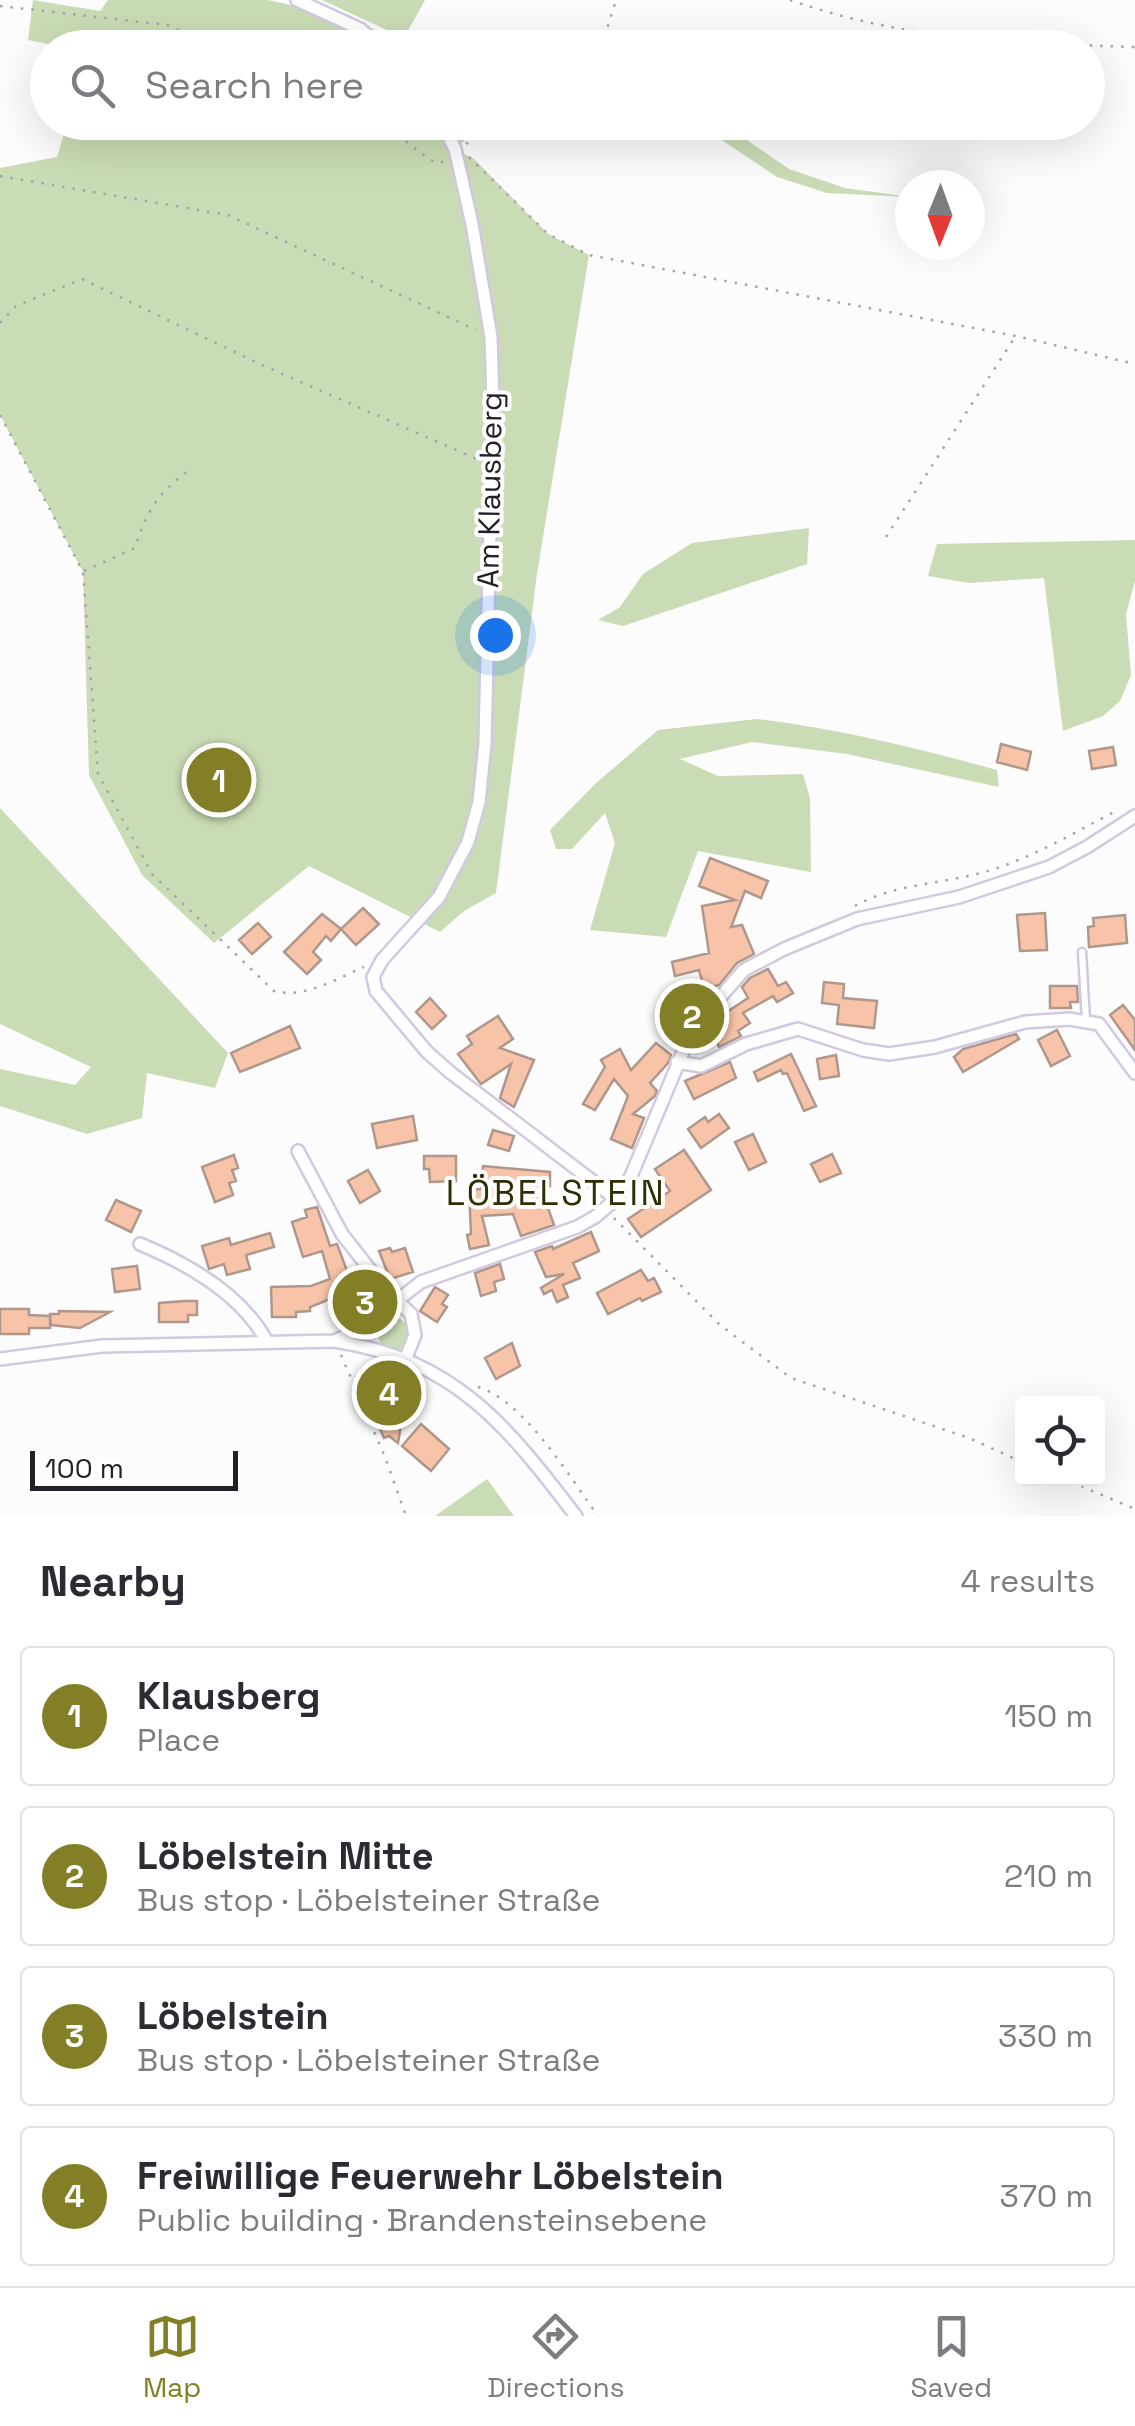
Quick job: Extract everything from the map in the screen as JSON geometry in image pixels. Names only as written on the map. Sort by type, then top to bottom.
[{"type":"street","points":[[298,0],[361,30]]},
{"type":"street","name":"Am Klausberg","points":[[382,960],[439,897],[468,842],[479,802],[485,743],[491,337],[485,290],[450,140]]},
{"type":"street","points":[[334,1340],[359,1330],[421,1282],[577,1227],[606,1210],[631,1176],[677,1062],[703,1014],[744,970],[857,919],[959,896],[1035,873],[1087,847],[1130,814]]},
{"type":"street","points":[[382,960],[374,977],[376,991],[427,1052],[616,1199]]},
{"type":"street","points":[[677,1062],[701,1066],[746,1044],[798,1029],[888,1054],[935,1046],[1015,1024],[1086,1020],[1099,1024],[1135,1073]]},
{"type":"street","points":[[298,1150],[342,1234],[411,1314],[415,1328],[405,1360]]},
{"type":"street","points":[[140,1244],[177,1259],[204,1277],[251,1316],[267,1342]]},
{"type":"street","points":[[0,1358],[102,1346],[334,1340],[360,1344],[405,1360],[482,1406],[516,1439],[576,1516]]},
{"type":"lane","points":[[1082,952],[1086,1020]]},
{"type":"path","points":[[606,30],[616,0]]},
{"type":"path","points":[[790,0],[890,30]]},
{"type":"path","points":[[0,6],[167,25],[179,30]]},
{"type":"path","points":[[1105,45],[1135,47]]},
{"type":"path","points":[[406,140],[437,162],[447,161],[454,149],[473,140]]},
{"type":"path","points":[[454,149],[474,159],[548,234],[589,255],[1016,336],[1135,364]]},
{"type":"path","points":[[0,176],[228,216],[491,337]]},
{"type":"path","points":[[0,323],[16,306],[82,279],[262,364],[490,464]]},
{"type":"path","points":[[886,537],[1016,336]]},
{"type":"path","points":[[0,415],[82,572],[98,774],[152,874],[274,992],[289,996],[300,993],[382,960]]},
{"type":"path","points":[[82,572],[135,548],[146,514],[166,488],[190,470]]},
{"type":"path","points":[[850,909],[894,892],[1022,860],[1113,812],[1130,814]]},
{"type":"path","points":[[606,1210],[720,1324],[792,1378],[969,1438],[1015,1459]]},
{"type":"path","points":[[334,1340],[406,1516]]},
{"type":"path","points":[[1081,1486],[1135,1509]]},
{"type":"green space","points":[[33,0],[100,11],[108,0],[268,0],[300,7],[343,30],[30,30],[28,40]]},
{"type":"green space","points":[[322,0],[425,0],[408,30],[387,30]]},
{"type":"green space","points":[[62,140],[465,140],[455,149],[474,159],[548,234],[589,255],[537,574],[496,893],[464,911],[440,932],[309,866],[214,943],[142,875],[89,775],[83,572],[0,415],[0,168],[57,157]]},
{"type":"green space","points":[[722,140],[747,140],[789,169],[845,188],[895,196],[827,193],[777,177]]},
{"type":"green space","points":[[809,528],[807,564],[623,626],[598,620],[620,607],[643,574],[692,543]]},
{"type":"green space","points":[[1135,540],[1135,581],[1126,614],[1131,675],[1120,701],[1103,716],[1063,731],[1044,578],[969,583],[928,576],[937,544]]},
{"type":"green space","points":[[757,719],[878,740],[997,770],[999,787],[847,754],[752,742],[680,759],[718,776],[803,774],[810,798],[811,872],[698,851],[666,937],[590,930],[615,843],[605,813],[572,849],[556,849],[550,830],[595,784],[658,730]]},
{"type":"green space","points":[[0,808],[228,1053],[215,1088],[147,1073],[142,1118],[87,1134],[0,1106],[0,1069],[75,1085],[91,1067],[0,1024]]},
{"type":"green space","points":[[394,1318],[406,1322],[410,1334],[406,1346],[394,1350],[382,1346],[378,1334],[382,1322]]},
{"type":"green space","points":[[487,1479],[514,1516],[435,1516]]},
{"type":"building","points":[[1001,744],[1031,752],[1027,770],[997,762]]},
{"type":"building","points":[[1113,747],[1116,765],[1092,769],[1089,751]]},
{"type":"building","points":[[710,858],[768,881],[761,898],[745,891],[731,927],[742,925],[754,954],[737,963],[719,985],[704,988],[699,970],[675,976],[672,962],[709,953],[702,906],[735,900],[699,886]]},
{"type":"building","points":[[363,908],[379,924],[356,945],[341,929]]},
{"type":"building","points":[[1045,913],[1047,950],[1020,951],[1017,915]]},
{"type":"building","points":[[322,914],[341,929],[331,941],[326,936],[313,952],[321,960],[307,974],[284,952]]},
{"type":"building","points":[[1125,915],[1127,943],[1089,947],[1088,927],[1094,926],[1093,918]]},
{"type":"building","points":[[258,923],[271,937],[252,954],[239,940]]},
{"type":"building","points":[[768,969],[778,986],[786,982],[793,993],[777,1002],[773,996],[743,1013],[750,1023],[738,1031],[741,1036],[719,1047],[716,1039],[721,1036],[715,1027],[727,1019],[724,1014],[748,998],[742,987],[750,978]]},
{"type":"building","points":[[824,982],[844,984],[843,998],[877,1001],[874,1028],[837,1024],[839,1005],[822,1003]]},
{"type":"building","points":[[1050,986],[1077,986],[1078,1002],[1070,1002],[1071,1008],[1050,1008]]},
{"type":"building","points":[[680,992],[689,1004],[681,1010],[688,1019],[668,1038],[659,1027],[672,1017],[663,1004]]},
{"type":"building","points":[[430,998],[446,1016],[432,1029],[416,1012]]},
{"type":"building","points":[[1123,1005],[1135,1020],[1135,1050],[1110,1015]]},
{"type":"building","points":[[498,1016],[513,1039],[500,1048],[534,1060],[514,1107],[500,1098],[511,1064],[481,1084],[458,1054],[472,1044],[467,1036]]},
{"type":"building","points":[[290,1026],[300,1048],[240,1072],[231,1053]]},
{"type":"building","points":[[1057,1030],[1070,1056],[1051,1066],[1038,1040]]},
{"type":"building","points":[[1016,1034],[1019,1039],[963,1072],[954,1057],[963,1049]]},
{"type":"building","points":[[656,1043],[671,1055],[650,1083],[657,1091],[655,1096],[633,1114],[644,1118],[632,1148],[611,1139],[628,1096],[614,1079],[595,1110],[583,1104],[605,1067],[601,1060],[620,1049],[631,1070]]},
{"type":"building","points":[[791,1054],[816,1106],[804,1111],[787,1073],[781,1070],[758,1081],[754,1072]]},
{"type":"building","points":[[836,1055],[839,1076],[820,1079],[817,1059]]},
{"type":"building","points":[[730,1062],[736,1078],[694,1099],[685,1081]]},
{"type":"building","points":[[719,1114],[729,1128],[701,1148],[688,1129],[705,1117],[708,1122]]},
{"type":"building","points":[[413,1116],[417,1140],[377,1148],[372,1124]]},
{"type":"building","points":[[493,1130],[514,1136],[509,1151],[488,1145]]},
{"type":"building","points":[[753,1134],[766,1162],[749,1170],[735,1142]]},
{"type":"building","points":[[684,1150],[711,1190],[641,1237],[628,1219],[670,1191],[655,1169]]},
{"type":"building","points":[[832,1154],[841,1173],[820,1182],[811,1164]]},
{"type":"building","points":[[234,1155],[238,1168],[232,1170],[236,1181],[229,1183],[233,1195],[215,1202],[202,1167]]},
{"type":"building","points":[[424,1156],[456,1156],[456,1181],[430,1182]]},
{"type":"building","points":[[483,1166],[550,1172],[550,1186],[540,1185],[554,1225],[521,1236],[513,1214],[482,1216],[489,1245],[470,1249],[469,1190],[481,1189]]},
{"type":"building","points":[[368,1170],[380,1191],[360,1203],[348,1181]]},
{"type":"building","points":[[116,1200],[141,1211],[131,1232],[106,1220]]},
{"type":"building","points":[[317,1207],[330,1246],[337,1244],[356,1295],[342,1301],[340,1295],[310,1307],[310,1311],[296,1312],[296,1317],[272,1317],[271,1287],[311,1286],[330,1279],[322,1251],[303,1257],[292,1222],[307,1217],[305,1210]]},
{"type":"building","points":[[591,1232],[599,1251],[573,1263],[580,1278],[563,1285],[568,1297],[557,1302],[552,1290],[544,1294],[541,1288],[564,1274],[546,1277],[535,1252],[552,1246],[553,1249]]},
{"type":"building","points":[[270,1233],[274,1247],[246,1255],[250,1269],[227,1275],[224,1264],[209,1269],[202,1246],[229,1238],[231,1245]]},
{"type":"building","points":[[390,1248],[392,1252],[405,1248],[413,1272],[390,1279],[379,1251]]},
{"type":"building","points":[[500,1264],[504,1279],[494,1282],[496,1291],[481,1296],[475,1273]]},
{"type":"building","points":[[137,1266],[140,1289],[115,1292],[112,1269]]},
{"type":"building","points":[[641,1270],[648,1281],[654,1278],[661,1292],[608,1314],[597,1293]]},
{"type":"building","points":[[435,1287],[448,1295],[442,1304],[447,1307],[437,1322],[420,1311]]},
{"type":"building","points":[[197,1301],[197,1315],[188,1315],[188,1322],[159,1322],[159,1303]]},
{"type":"building","points":[[0,1309],[29,1309],[29,1315],[50,1316],[50,1328],[29,1328],[29,1334],[0,1334]]},
{"type":"building","points":[[110,1312],[80,1328],[51,1325],[50,1314]]},
{"type":"building","points":[[512,1343],[520,1366],[496,1379],[485,1358]]},
{"type":"building","points":[[382,1374],[398,1377],[396,1386],[409,1388],[405,1405],[395,1403],[401,1425],[398,1443],[389,1436],[384,1438],[377,1422],[382,1421],[378,1400],[370,1398],[373,1382],[380,1383]]},
{"type":"building","points":[[421,1424],[449,1449],[431,1471],[402,1446]]},
{"type":"place","name":"Klausberg","points":[[219,780]]},
{"type":"place","name":"Löbelstein Mitte","points":[[692,1016]]},
{"type":"place","name":"Löbelstein","points":[[365,1302]]},
{"type":"place","name":"Freiwillige Feuerwehr Löbelstein","points":[[389,1393]]},
{"type":"district","name":"LÖBELSTEIN","points":[[556,1193]]}]
